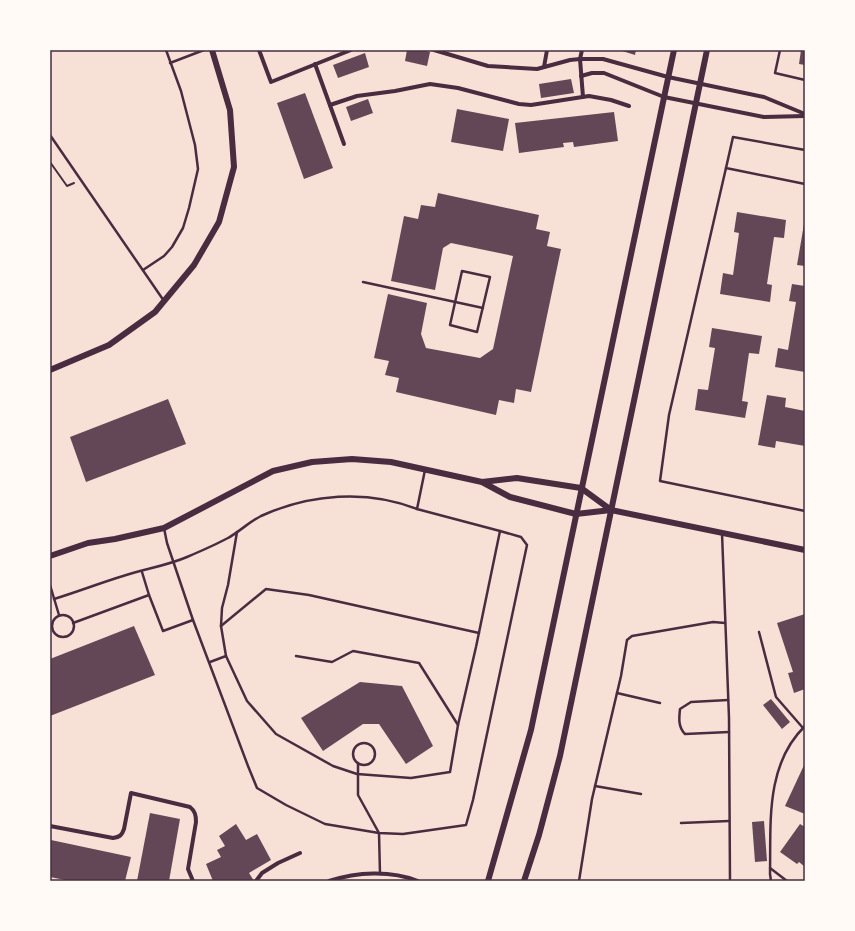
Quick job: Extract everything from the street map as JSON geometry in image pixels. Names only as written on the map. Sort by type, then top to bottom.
[{"type":"street","points":[[50,370],[109,345],[155,312],[194,265],[220,222],[234,167],[230,110],[212,50]]},
{"type":"street","points":[[259,50],[271,82],[351,50]]},
{"type":"street","points":[[434,50],[488,66],[537,68],[580,59],[603,59],[668,77],[764,97],[805,115]]},
{"type":"street","points":[[544,67],[547,50]]},
{"type":"street","points":[[582,50],[580,59],[583,97]]},
{"type":"street","points":[[488,881],[531,730],[674,50]]},
{"type":"street","points":[[524,881],[539,835],[560,756],[706,50]]},
{"type":"street","points":[[315,64],[344,144]]},
{"type":"street","points":[[581,76],[592,73],[604,73],[664,97],[764,117],[805,115]]},
{"type":"street","points":[[330,105],[357,96],[395,91],[430,84],[458,88],[519,104],[596,97],[629,106]]},
{"type":"street","points":[[50,556],[88,543],[115,539],[164,528],[273,470],[312,462],[354,459],[391,462],[482,482],[510,497],[576,514],[611,510],[805,550]]},
{"type":"street","points":[[482,482],[517,478],[581,488],[611,510]]},
{"type":"street","points":[[50,826],[113,838],[119,837],[124,829],[131,793],[190,807],[194,810],[196,815],[188,869],[193,881]]},
{"type":"street","points":[[256,881],[262,873],[300,853]]},
{"type":"street","points":[[329,881],[338,878],[374,873],[405,876],[418,881]]},
{"type":"lane","points":[[143,270],[168,252],[183,228],[198,169],[195,145],[184,103],[166,50]]},
{"type":"lane","points":[[170,63],[204,50]]},
{"type":"lane","points":[[780,50],[775,73],[805,80]]},
{"type":"lane","points":[[50,135],[164,301]]},
{"type":"lane","points":[[805,150],[733,137],[669,415],[660,481],[805,511]]},
{"type":"lane","points":[[726,168],[805,184]]},
{"type":"lane","points":[[462,271],[490,277],[477,332],[450,325],[455,301],[462,271]]},
{"type":"lane","points":[[363,282],[483,308]]},
{"type":"lane","points":[[417,508],[425,470]]},
{"type":"lane","points":[[54,599],[123,576],[142,572],[173,562],[228,538],[259,517],[286,506],[311,500],[357,496],[404,504],[521,537],[527,545],[473,800],[466,825],[404,834],[380,833],[325,824],[286,805],[257,788],[193,620],[173,562],[167,543],[164,528]]},
{"type":"lane","points":[[237,532],[228,585],[222,608],[221,626],[226,656],[247,701],[276,734],[333,766],[357,774],[411,778],[450,772],[458,725],[500,530]]},
{"type":"lane","points":[[722,532],[729,732],[730,881]]},
{"type":"lane","points":[[142,572],[163,631],[193,620]]},
{"type":"lane","points":[[50,585],[59,616]]},
{"type":"lane","points":[[221,626],[266,588],[309,595],[479,633]]},
{"type":"lane","points":[[73,623],[149,595]]},
{"type":"lane","points":[[63,615],[69,618],[73,623],[72,630],[68,635],[61,636],[51,630],[54,620],[59,616],[63,615]]},
{"type":"lane","points":[[578,881],[595,786],[617,693],[627,640],[632,636],[713,622],[725,623]]},
{"type":"lane","points":[[760,632],[776,697],[804,727],[794,736],[780,763],[771,803],[771,881]]},
{"type":"lane","points":[[296,656],[332,662],[353,651],[419,663],[458,725]]},
{"type":"lane","points":[[210,662],[226,656]]},
{"type":"lane","points":[[617,693],[660,703]]},
{"type":"lane","points":[[728,700],[691,702],[680,709],[679,718],[681,730],[685,734],[729,732]]},
{"type":"lane","points":[[358,763],[364,765],[371,762],[375,756],[375,752],[371,746],[365,743],[358,745],[353,754],[358,763],[358,796],[380,833],[380,874]]},
{"type":"lane","points":[[595,786],[641,794]]},
{"type":"lane","points":[[681,823],[729,822]]},
{"type":"lane","points":[[770,868],[786,881]]},
{"type":"path","points":[[50,162],[67,186],[74,183]]},
{"type":"building","points":[[407,50],[421,50],[430,52],[427,66],[405,61]]},
{"type":"building","points":[[619,50],[636,50],[635,55]]},
{"type":"building","points":[[801,50],[805,50],[805,65],[799,64]]},
{"type":"building","points":[[365,53],[369,67],[338,78],[333,65]]},
{"type":"building","points":[[571,79],[574,93],[541,98],[539,84]]},
{"type":"building","points":[[305,93],[333,168],[304,179],[277,103]]},
{"type":"building","points":[[368,99],[373,113],[351,121],[346,107]]},
{"type":"building","points":[[457,109],[509,119],[503,151],[451,142]]},
{"type":"building","points":[[614,112],[618,141],[574,147],[573,142],[563,143],[564,147],[519,153],[515,123]]},
{"type":"building","points":[[438,193],[539,215],[536,229],[550,232],[547,246],[561,249],[531,392],[516,389],[514,403],[499,400],[496,415],[396,392],[399,378],[385,375],[389,361],[374,358],[388,294],[427,303],[421,334],[426,348],[480,358],[493,349],[513,256],[451,243],[443,248],[435,290],[391,281],[404,216],[418,219],[421,205],[435,207]]},
{"type":"building","points":[[737,212],[786,220],[784,238],[774,237],[767,284],[772,285],[770,302],[720,294],[723,273],[733,275],[739,233],[734,232]]},
{"type":"building","points":[[805,224],[805,266],[797,265]]},
{"type":"building","points":[[792,284],[805,286],[805,372],[775,367],[778,348],[788,350],[796,302],[789,301]]},
{"type":"building","points":[[712,328],[762,336],[759,354],[749,353],[742,401],[748,402],[745,418],[695,410],[698,389],[708,390],[715,348],[709,347]]},
{"type":"building","points":[[767,395],[786,398],[785,407],[805,411],[805,446],[776,441],[775,448],[758,445]]},
{"type":"building","points":[[168,399],[186,444],[86,482],[70,437]]},
{"type":"building","points":[[805,614],[805,689],[794,693],[788,673],[793,672],[777,623]]},
{"type":"building","points":[[134,626],[155,675],[50,716],[50,659]]},
{"type":"building","points":[[360,682],[402,686],[433,746],[406,764],[379,724],[363,724],[323,751],[301,718]]},
{"type":"building","points":[[771,699],[790,722],[782,729],[763,705]]},
{"type":"building","points":[[805,763],[805,814],[785,806]]},
{"type":"building","points":[[150,813],[180,819],[169,881],[137,881]]},
{"type":"building","points":[[764,821],[767,861],[755,862],[752,822]]},
{"type":"building","points":[[236,824],[246,840],[257,834],[271,860],[249,873],[254,881],[213,881],[206,864],[221,857],[217,850],[225,846],[219,836]]},
{"type":"building","points":[[800,824],[805,827],[805,867],[799,862],[797,864],[780,852]]},
{"type":"building","points":[[51,840],[131,857],[125,881],[70,881],[50,877]]}]
